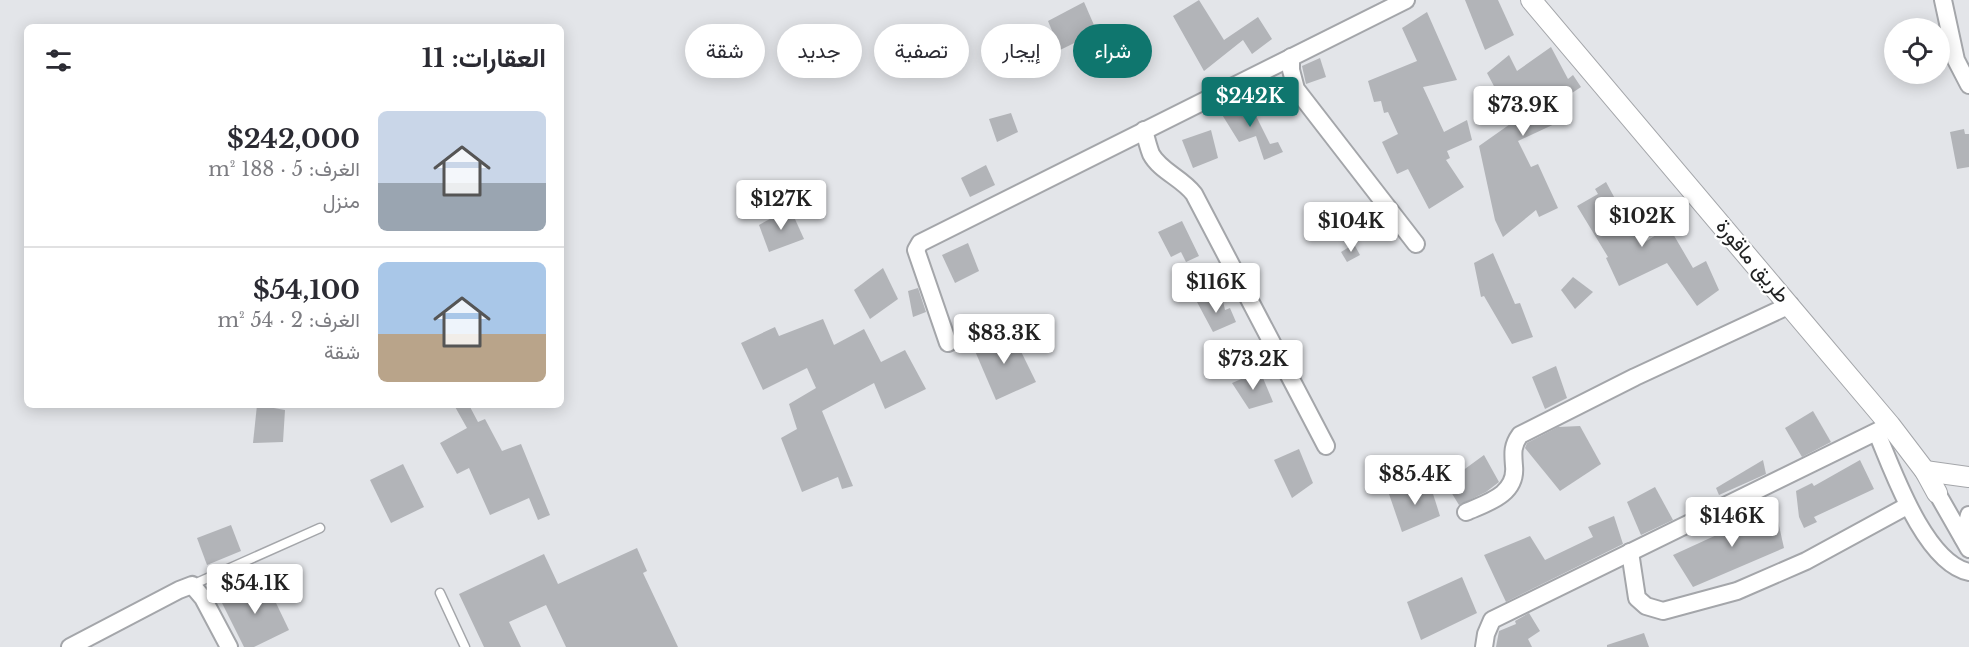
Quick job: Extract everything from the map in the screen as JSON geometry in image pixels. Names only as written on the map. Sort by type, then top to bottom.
[{"type":"street","points":[[948,343],[916,250],[920,243],[1406,0]]},
{"type":"street","name":"طريق ماقورة","points":[[1531,0],[1790,304],[1883,429],[1924,471],[1937,493]]},
{"type":"street","points":[[1943,0],[1956,60],[1969,85]]},
{"type":"street","points":[[1291,57],[1291,70],[1296,89],[1416,244]]},
{"type":"street","points":[[1144,130],[1152,154],[1161,167],[1185,183],[1194,194],[1326,446]]},
{"type":"street","points":[[1466,512],[1502,495],[1512,482],[1515,475],[1513,450],[1520,435],[1635,377],[1790,304]]},
{"type":"street","points":[[1484,647],[1492,620],[1883,429],[1907,507],[1947,562],[1960,570],[1969,572]]},
{"type":"street","points":[[1924,471],[1969,477]]},
{"type":"street","points":[[1937,493],[1966,544]]},
{"type":"street","points":[[1630,552],[1637,598],[1646,606],[1663,611],[1737,591],[1806,561],[1907,507]]},
{"type":"street","points":[[1966,544],[1969,515]]},
{"type":"street","points":[[70,647],[192,585],[203,598],[229,647]]},
{"type":"lane","points":[[192,585],[320,528]]},
{"type":"lane","points":[[440,593],[465,647]]},
{"type":"building","points":[[1199,0],[1224,40],[1258,17],[1272,39],[1252,54],[1243,40],[1204,71],[1173,16]]},
{"type":"building","points":[[1465,0],[1498,0],[1514,35],[1485,50]]},
{"type":"building","points":[[1084,2],[1094,24],[1073,24],[1073,44],[1061,50],[1061,24],[1049,24],[1048,21]]},
{"type":"building","points":[[1427,12],[1457,80],[1423,87],[1444,132],[1467,120],[1472,140],[1447,151],[1450,158],[1446,160],[1464,187],[1429,209],[1408,169],[1397,174],[1382,142],[1398,134],[1388,112],[1384,113],[1381,101],[1374,102],[1368,81],[1417,61],[1402,28]]},
{"type":"building","points":[[1551,47],[1568,79],[1573,75],[1581,87],[1554,105],[1561,121],[1518,141],[1531,167],[1538,164],[1558,208],[1539,217],[1536,210],[1503,237],[1495,220],[1479,146],[1513,122],[1487,73],[1509,55],[1517,71]]},
{"type":"building","points":[[1320,58],[1326,77],[1306,84],[1302,66]]},
{"type":"building","points":[[1247,98],[1270,144],[1278,142],[1283,152],[1264,160],[1256,136],[1239,142],[1221,113]]},
{"type":"building","points":[[1011,113],[1018,132],[997,142],[989,119]]},
{"type":"building","points":[[1964,129],[1965,134],[1969,134],[1969,167],[1957,169],[1950,132]]},
{"type":"building","points":[[1211,130],[1218,158],[1193,168],[1182,140]]},
{"type":"building","points":[[986,165],[995,185],[970,197],[961,178]]},
{"type":"building","points":[[1606,182],[1640,245],[1669,227],[1693,268],[1706,261],[1719,290],[1697,306],[1667,263],[1619,286],[1606,258],[1608,257],[1577,206],[1598,194],[1595,189]]},
{"type":"building","points":[[790,208],[804,239],[769,252],[759,225]]},
{"type":"building","points":[[1182,221],[1199,256],[1186,262],[1181,252],[1171,257],[1158,232]]},
{"type":"building","points":[[968,243],[979,271],[955,283],[942,255]]},
{"type":"building","points":[[1354,244],[1360,255],[1347,262],[1341,252]]},
{"type":"building","points":[[1493,253],[1515,304],[1520,303],[1533,337],[1512,344],[1484,296],[1481,297],[1474,263]]},
{"type":"building","points":[[883,268],[898,299],[870,319],[854,290]]},
{"type":"building","points":[[1573,277],[1593,292],[1575,309],[1561,290]]},
{"type":"building","points":[[918,288],[926,312],[913,317],[908,291]]},
{"type":"building","points":[[1213,296],[1216,302],[1223,301],[1225,310],[1230,308],[1236,322],[1213,332],[1197,302]]},
{"type":"building","points":[[823,319],[834,345],[864,329],[881,362],[905,350],[926,389],[885,409],[874,383],[822,411],[853,486],[842,489],[838,477],[802,492],[781,438],[797,429],[789,404],[816,388],[807,368],[763,390],[741,343],[775,327],[779,336]]},
{"type":"building","points":[[1012,333],[1036,382],[996,400],[972,344]]},
{"type":"building","points":[[1556,366],[1567,398],[1545,409],[1532,377]]},
{"type":"building","points":[[1260,371],[1273,402],[1249,409],[1232,383]]},
{"type":"building","points":[[257,408],[285,410],[283,442],[253,443]]},
{"type":"building","points":[[456,408],[471,408],[478,422],[485,419],[502,451],[521,444],[550,515],[538,520],[529,498],[490,515],[469,468],[457,474],[440,443],[467,428]]},
{"type":"building","points":[[1813,411],[1831,442],[1802,457],[1785,428]]},
{"type":"building","points":[[1580,426],[1601,464],[1560,491],[1525,448],[1527,443],[1558,427]]},
{"type":"building","points":[[1299,449],[1313,483],[1292,498],[1274,460]]},
{"type":"building","points":[[1484,455],[1499,482],[1486,492],[1459,505],[1437,469],[1447,465],[1458,474]]},
{"type":"building","points":[[1763,460],[1766,474],[1719,495],[1716,488]]},
{"type":"building","points":[[1860,460],[1874,489],[1814,517],[1817,522],[1804,528],[1799,517],[1796,491],[1812,483],[1814,486]]},
{"type":"building","points":[[403,464],[424,507],[391,523],[370,480]]},
{"type":"building","points":[[1429,481],[1440,516],[1402,532],[1389,494]]},
{"type":"building","points":[[1655,487],[1673,520],[1641,535],[1627,502]]},
{"type":"building","points":[[1775,508],[1784,548],[1693,587],[1673,555],[1721,533],[1719,528]]},
{"type":"building","points":[[1614,516],[1623,544],[1506,602],[1484,555],[1530,536],[1545,560],[1593,537],[1588,527]]},
{"type":"building","points":[[231,525],[241,551],[207,565],[197,538]]},
{"type":"building","points":[[637,548],[647,571],[643,573],[678,647],[566,647],[546,605],[509,622],[521,647],[484,647],[459,594],[544,554],[558,584]]},
{"type":"building","points":[[1462,577],[1477,613],[1421,640],[1407,602]]},
{"type":"building","points":[[265,580],[289,630],[254,647],[244,647],[221,601]]},
{"type":"building","points":[[1529,613],[1540,631],[1528,639],[1532,647],[1496,647],[1499,631],[1516,624],[1515,621]]},
{"type":"building","points":[[1644,633],[1649,647],[1607,647],[1607,645]]}]
